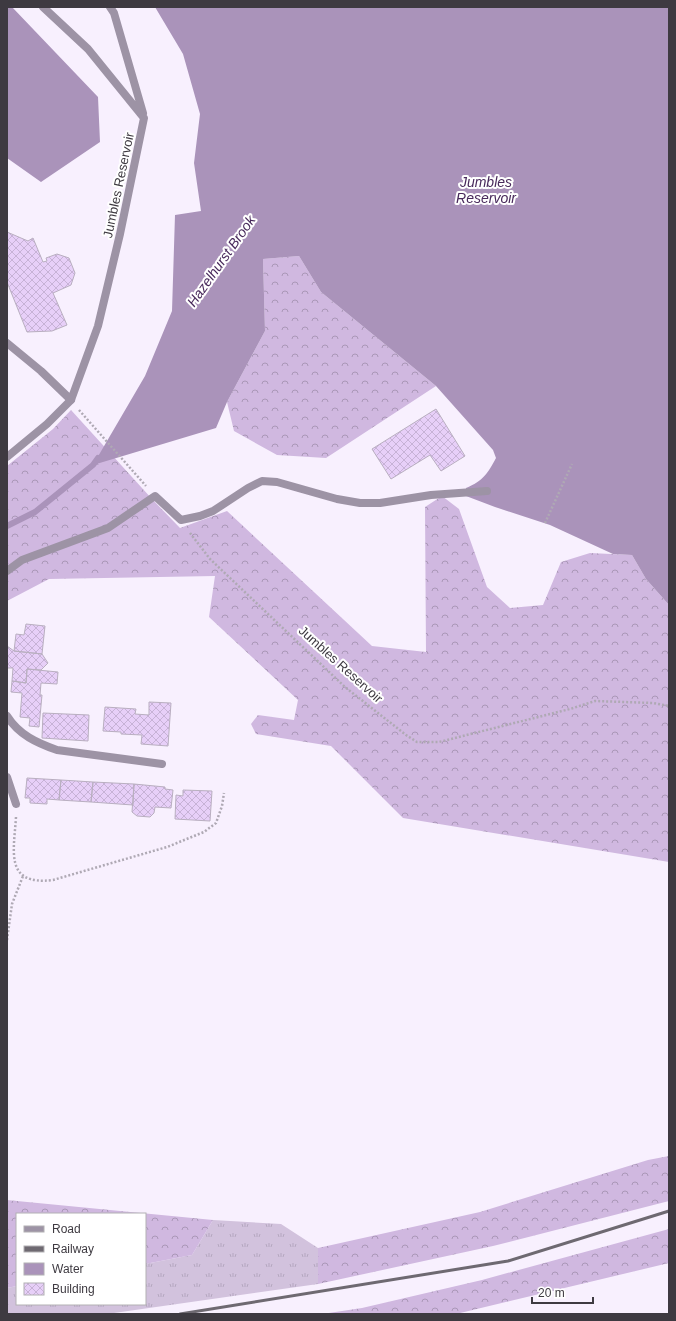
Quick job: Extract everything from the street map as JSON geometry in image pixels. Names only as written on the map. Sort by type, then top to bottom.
[{"type":"street","name":"Jumbles Reservoir","points":[[43,7],[88,49],[144,118],[120,234],[98,326],[71,400]]},
{"type":"street","points":[[110,7],[114,13],[144,118]]},
{"type":"street","points":[[7,343],[41,371],[71,400],[47,424],[7,457]]},
{"type":"street","points":[[7,571],[22,560],[108,528],[155,496],[181,520],[214,511],[248,488],[262,481],[277,482],[337,499],[360,503],[380,503],[431,495],[487,491]]},
{"type":"street","points":[[7,716],[13,726],[29,739],[57,750],[162,764]]},
{"type":"street","points":[[7,777],[16,804]]},
{"type":"path","points":[[79,411],[155,496]]},
{"type":"path","points":[[545,523],[572,464]]},
{"type":"path","name":"Jumbles Reservoir","points":[[181,520],[210,559],[345,687],[417,742],[439,742],[570,709],[595,701],[653,703],[669,706]]},
{"type":"path","points":[[16,804],[14,862],[23,876],[30,880],[40,881],[53,880],[167,847],[204,832],[216,823],[222,806],[224,793]]},
{"type":"path","points":[[7,940],[12,904],[23,876]]},
{"type":"green space","points":[[299,256],[321,292],[436,386],[326,458],[277,455],[234,431],[227,402],[265,331],[263,259]]},
{"type":"green space","points":[[71,410],[180,528],[227,511],[372,646],[426,652],[425,507],[442,496],[459,509],[487,587],[510,608],[543,605],[561,562],[590,553],[632,555],[646,579],[669,605],[669,862],[403,818],[331,746],[256,734],[251,724],[258,715],[294,720],[298,700],[209,617],[215,576],[49,579],[7,601],[7,466],[53,429]]},
{"type":"green space","points":[[669,1156],[669,1201],[493,1246],[318,1284],[318,1248],[480,1212],[648,1160]]},
{"type":"green space","points":[[7,1200],[141,1213],[16,1213],[16,1286],[7,1288]]},
{"type":"green space","points":[[146,1213],[213,1220],[192,1255],[146,1264]]},
{"type":"green space","points":[[213,1220],[281,1224],[318,1248],[318,1284],[107,1314],[7,1314],[7,1288],[16,1286],[16,1305],[146,1305],[146,1264],[192,1255]]},
{"type":"green space","points":[[669,1229],[669,1263],[456,1314],[322,1314],[362,1308],[482,1280]]},
{"type":"water","points":[[7,7],[12,7],[98,97],[100,142],[41,182],[7,158]]},
{"type":"water","name":"Jumbles Reservoir","points":[[155,7],[669,7],[669,605],[646,579],[632,555],[613,554],[550,525],[466,496],[466,488],[481,479],[496,458],[493,450],[436,386],[321,292],[299,256],[263,259],[265,331],[227,402],[216,428],[93,465],[145,376],[172,311],[175,215],[201,211],[194,163],[200,114],[183,54]]},
{"type":"building","points":[[7,232],[28,241],[33,238],[43,262],[47,261],[46,258],[57,254],[69,258],[75,273],[71,285],[53,293],[67,325],[52,331],[27,332],[7,282]]},
{"type":"building","points":[[436,409],[465,456],[441,471],[430,455],[391,479],[372,449]]},
{"type":"building","points":[[26,624],[45,626],[42,654],[14,651],[16,634],[24,635]]},
{"type":"building","points":[[7,646],[14,651],[42,654],[48,663],[41,670],[27,669],[26,683],[12,681],[13,668],[7,668]]},
{"type":"building","points":[[27,669],[58,672],[57,684],[41,683],[40,695],[42,695],[39,727],[29,726],[30,718],[20,717],[22,693],[11,692],[12,681],[26,683]]},
{"type":"building","points":[[149,702],[171,703],[168,746],[141,744],[142,735],[103,731],[105,707],[136,709],[135,714],[149,715]]},
{"type":"building","points":[[43,713],[89,715],[88,741],[42,738]]},
{"type":"building","points":[[27,778],[61,780],[59,800],[47,799],[47,804],[30,803],[30,798],[25,798]]},
{"type":"building","points":[[61,780],[93,782],[91,802],[59,800]]},
{"type":"building","points":[[93,782],[134,784],[133,805],[91,802]]},
{"type":"building","points":[[134,784],[165,787],[165,789],[173,790],[171,808],[155,807],[154,813],[150,817],[137,816],[132,812]]},
{"type":"building","points":[[183,790],[212,791],[210,821],[175,819],[176,795],[183,796]]},
{"type":"waterway","name":"Hazelhurst Brook","points":[[7,526],[35,512],[93,465],[98,458]]},
{"type":"railway","points":[[180,1314],[508,1261],[669,1211]]}]
